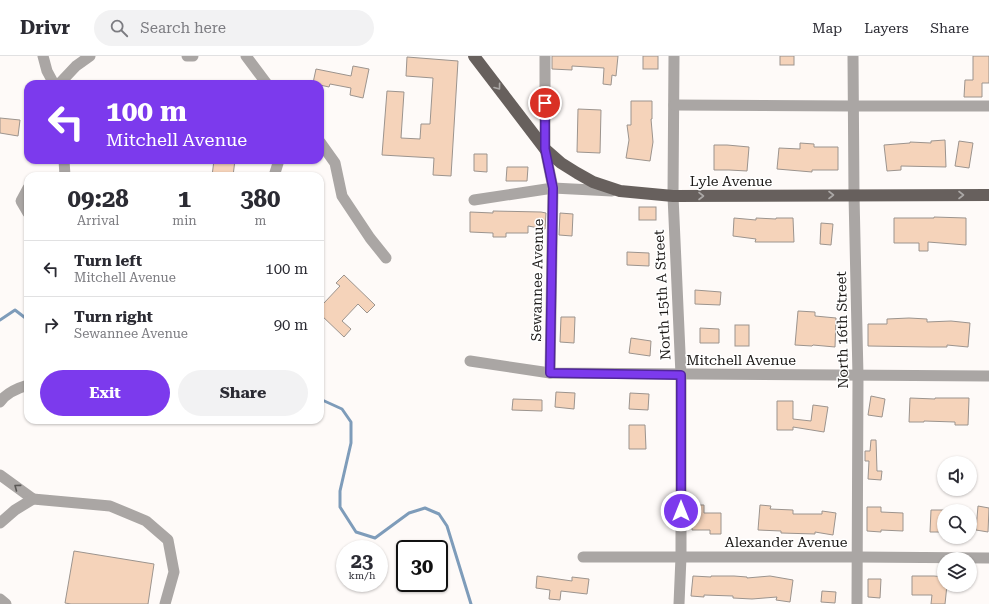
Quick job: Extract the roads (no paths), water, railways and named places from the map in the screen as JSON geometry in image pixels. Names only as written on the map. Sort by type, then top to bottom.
[{"type":"main road","points":[[474,56],[545,149],[561,163],[593,182],[620,191]]},
{"type":"main road","name":"Lyle Avenue","points":[[620,191],[673,196],[989,195]]},
{"type":"street","points":[[42,56],[52,80]]},
{"type":"street","points":[[63,80],[76,66],[90,56]]},
{"type":"street","points":[[187,56],[193,56]]},
{"type":"street","points":[[246,56],[264,80]]},
{"type":"street","name":"Sewannee Avenue","points":[[545,56],[545,149],[553,188],[550,373]]},
{"type":"street","name":"North 15th A Street","points":[[674,56],[673,196],[681,375],[681,557],[679,604]]},
{"type":"street","name":"North 16th Street","points":[[853,56],[858,376],[857,604]]},
{"type":"street","points":[[674,104],[989,106]]},
{"type":"street","points":[[324,148],[335,163],[342,196],[370,238],[386,258]]},
{"type":"street","name":"Lyle Avenue","points":[[474,200],[553,188],[620,191]]},
{"type":"street","points":[[24,195],[21,201],[24,206]]},
{"type":"street","name":"Mitchell Avenue","points":[[470,360],[550,373],[989,376]]},
{"type":"street","points":[[0,402],[2,398],[16,389],[24,386]]},
{"type":"street","points":[[0,474],[33,499],[110,506],[146,521],[168,540],[174,572],[165,604]]},
{"type":"street","points":[[0,523],[15,510],[33,499]]},
{"type":"street","name":"Alexander Avenue","points":[[583,557],[989,558]]},
{"type":"street","points":[[0,599],[6,604]]},
{"type":"waterway","points":[[0,320],[15,310],[24,317]]},
{"type":"waterway","points":[[324,401],[342,409],[351,422],[351,443],[340,491],[340,507],[356,532],[375,538],[409,513],[425,508],[439,514],[447,526],[471,604]]}]
